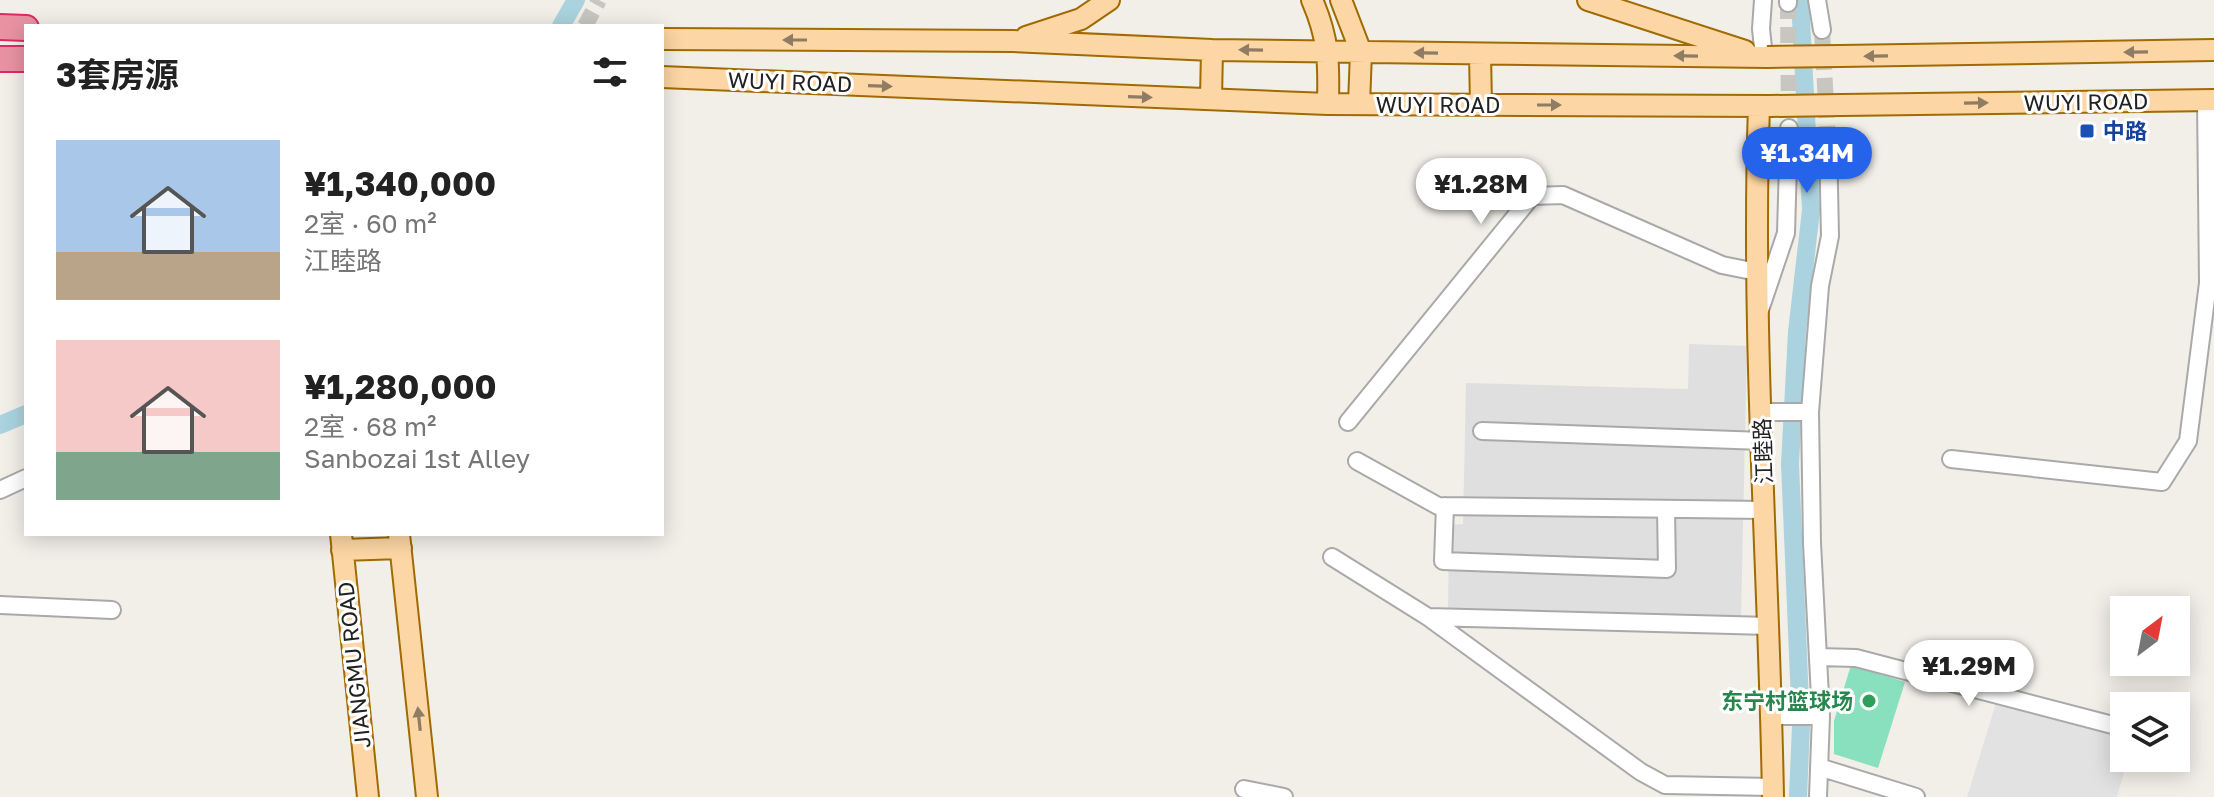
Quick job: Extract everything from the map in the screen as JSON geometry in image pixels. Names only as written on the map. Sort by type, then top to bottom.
[{"type":"highway","points":[[0,27],[24,28]]},
{"type":"highway","points":[[0,59],[24,59]]},
{"type":"main road","points":[[1013,41],[1081,19],[1109,0]]},
{"type":"main road","points":[[1312,0],[1321,19],[1329,52],[1328,104]]},
{"type":"main road","points":[[1341,0],[1361,52],[1359,104]]},
{"type":"main road","points":[[1588,0],[1766,57]]},
{"type":"main road","name":"WUYI ROAD","points":[[664,39],[1013,41],[1212,50],[1766,57],[2214,50]]},
{"type":"main road","points":[[1211,99],[1212,50]]},
{"type":"main road","points":[[1480,54],[1481,105]]},
{"type":"main road","name":"WUYI ROAD","points":[[664,77],[1328,104],[1764,106],[2210,100]]},
{"type":"main road","name":"江睦路","points":[[1764,106],[1757,319],[1773,792]]},
{"type":"main road","points":[[342,542],[400,541],[427,797]]},
{"type":"main road","name":"JIANGMU ROAD","points":[[342,542],[368,797]]},
{"type":"street","points":[[1763,0],[1761,29],[1766,57]]},
{"type":"street","points":[[1817,0],[1822,30]]},
{"type":"street","points":[[1951,459],[2162,482],[2188,441],[2205,312],[2210,100]]},
{"type":"street","points":[[1757,319],[1786,233],[1789,128]]},
{"type":"street","points":[[1818,797],[1820,716],[1810,412],[1820,286],[1830,236],[1828,141]]},
{"type":"street","points":[[1348,422],[1532,196],[1563,195],[1722,265],[1757,272]]},
{"type":"street","points":[[1762,412],[1810,412]]},
{"type":"street","points":[[1482,431],[1763,441]]},
{"type":"street","points":[[1357,461],[1438,506],[1765,510]]},
{"type":"street","points":[[0,490],[24,479]]},
{"type":"street","points":[[1445,506],[1443,561],[1667,569],[1666,509]]},
{"type":"street","points":[[1332,557],[1428,617],[1641,772],[1665,785],[1773,792]]},
{"type":"street","points":[[0,605],[112,610]]},
{"type":"street","points":[[1428,617],[1769,626]]},
{"type":"street","points":[[1818,657],[1856,658],[2110,724]]},
{"type":"street","points":[[1772,716],[1820,716]]},
{"type":"street","points":[[1819,767],[1916,797]]},
{"type":"street","points":[[1649,797],[1665,785]]},
{"type":"street","points":[[1244,789],[1284,797]]},
{"type":"shaded area","points":[[1689,344],[1747,346],[1741,617],[1448,609],[1449,525],[1463,524],[1466,383],[1688,389]]},
{"type":"shaded area","points":[[1997,700],[2110,735],[2110,772],[2124,772],[2117,797],[1967,797]]},
{"type":"green space","name":"东宁村篮球场","points":[[1851,665],[1905,682],[1878,768],[1834,754],[1834,721]]},
{"type":"waterway","points":[[562,24],[576,0]]},
{"type":"waterway","points":[[1798,797],[1801,726],[1790,464],[1797,332],[1811,210],[1800,0]]},
{"type":"waterway","points":[[0,425],[24,415]]},
{"type":"tunnel","points":[[586,24],[599,0]]},
{"type":"tunnel","points":[[1788,3],[1789,128]]},
{"type":"tunnel","points":[[1822,30],[1828,141]]},
{"type":"place","name":"中路","points":[[2087,131]]},
{"type":"place","name":"东宁村篮球场","points":[[1869,701]]}]
